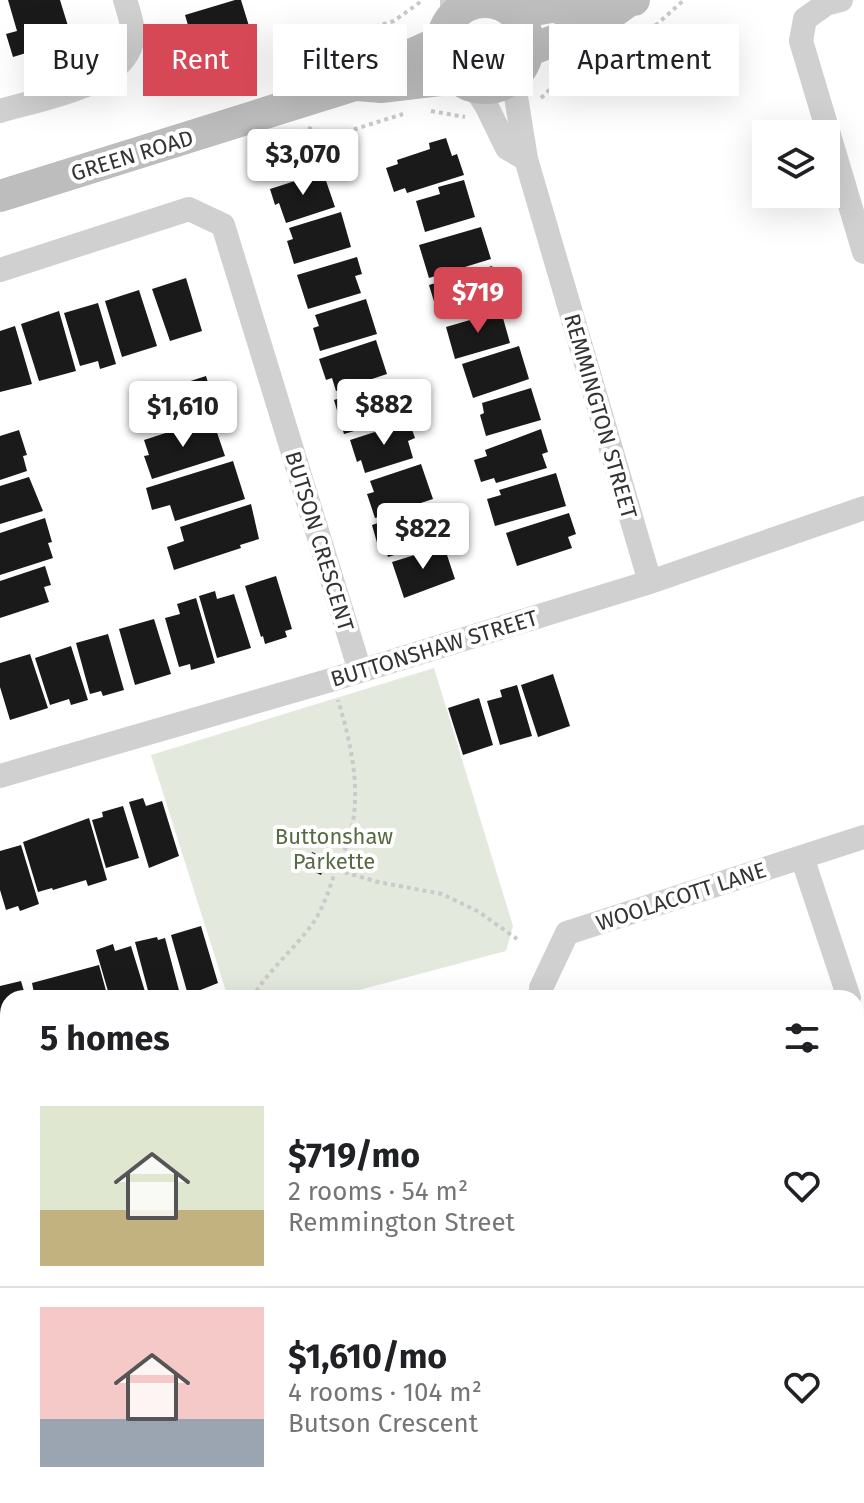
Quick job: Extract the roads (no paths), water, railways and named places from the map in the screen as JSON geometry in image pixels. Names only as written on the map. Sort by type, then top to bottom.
[{"type":"street","points":[[0,111],[93,83],[115,71],[126,59],[133,40],[125,0]]},
{"type":"street","points":[[841,0],[826,4],[805,19],[801,41],[864,252]]},
{"type":"street","points":[[449,19],[470,4],[630,1]]},
{"type":"street","points":[[533,55],[556,38],[598,23],[630,1]]},
{"type":"street","points":[[499,5],[519,24]]},
{"type":"street","name":"GREEN ROAD","points":[[407,56],[424,50],[449,19]]},
{"type":"street","name":"GREEN ROAD","points":[[0,196],[320,96]]},
{"type":"street","name":"REMMINGTON STREET","points":[[478,96],[486,105],[507,148],[526,159]]},
{"type":"street","name":"REMMINGTON STREET","points":[[522,96],[526,159],[650,582]]},
{"type":"street","name":"BUTSON CRESCENT","points":[[0,270],[189,209],[223,225],[360,671]]},
{"type":"street","name":"BUTTONSHAW STREET","points":[[0,776],[650,582],[864,508]]},
{"type":"street","name":"WOOLACOTT LANE","points":[[541,990],[567,933],[864,837]]},
{"type":"street","points":[[802,857],[846,990]]},
{"type":"park label","name":"Buttonshaw Parkette","points":[[334,848]]}]
